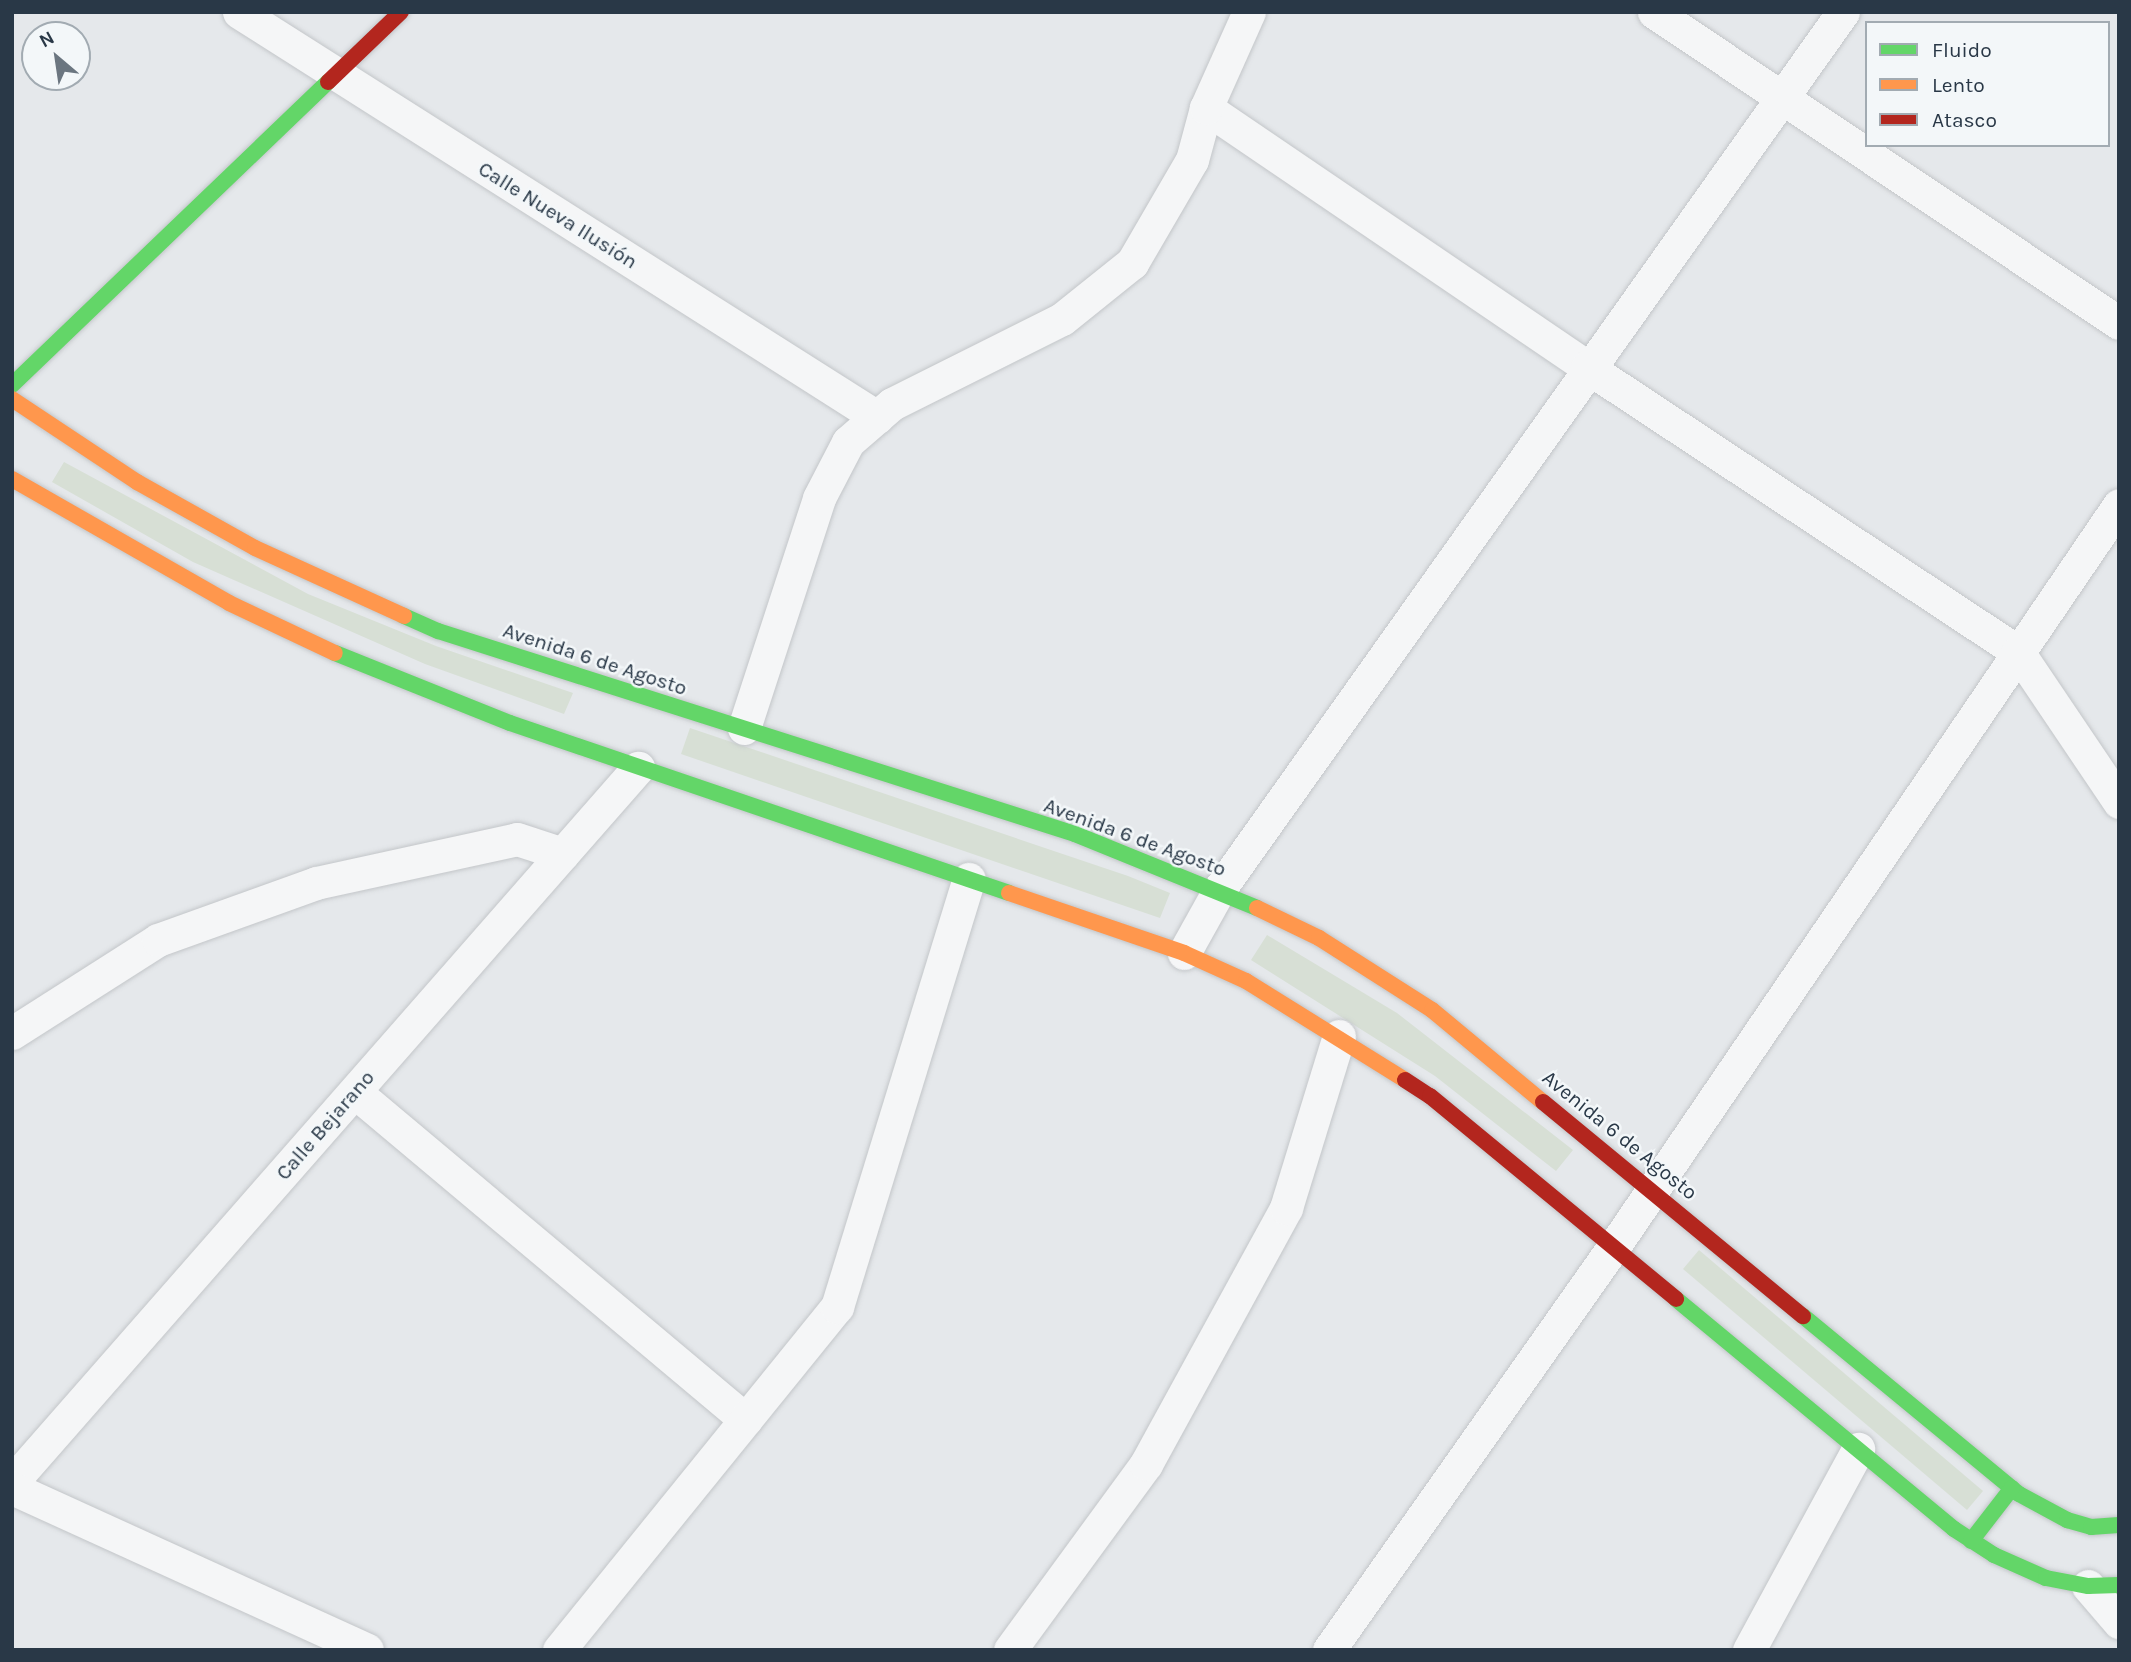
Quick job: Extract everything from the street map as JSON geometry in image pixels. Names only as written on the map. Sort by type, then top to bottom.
[{"type":"main road","points":[[12,385],[339,76],[401,12]]},
{"type":"main road","name":"Avenida 6 de Agosto","points":[[12,399],[137,482],[255,548],[438,631],[1075,834],[1219,890],[1319,938],[1432,1010],[1653,1188],[2012,1488],[2067,1520],[2091,1527],[2119,1525]]},
{"type":"main road","points":[[12,479],[229,603],[361,665],[638,768],[1184,953],[1246,981],[1339,1036],[1430,1096],[1615,1245],[1971,1541],[2046,1578],[2103,1578]]},
{"type":"main road","points":[[1971,1541],[2012,1488]]},
{"type":"street","name":"Calle Nueva Ilusión","points":[[239,12],[877,417]]},
{"type":"street","points":[[744,728],[819,498],[848,442],[892,404],[1062,319],[1132,263],[1192,160],[1206,108],[1249,12]]},
{"type":"street","points":[[1654,12],[2119,323]]},
{"type":"street","points":[[1184,953],[1219,890],[1587,367],[1843,12]]},
{"type":"street","points":[[1206,108],[1587,367],[2018,652],[2119,802]]},
{"type":"street","points":[[1329,1650],[1615,1245],[2119,505]]},
{"type":"street","name":"Calle Bejarano","points":[[12,1482],[638,768]]},
{"type":"street","points":[[12,1032],[158,940],[316,883],[517,839],[563,854]]},
{"type":"street","points":[[559,1650],[837,1307],[970,879]]},
{"type":"street","points":[[1010,1650],[1146,1464],[1286,1208],[1339,1036]]},
{"type":"street","points":[[355,1092],[746,1420]]},
{"type":"street","points":[[1749,1650],[1858,1449]]},
{"type":"street","points":[[12,1488],[367,1650]]},
{"type":"street","points":[[2103,1578],[2119,1622]]},
{"type":"shaded area","points":[[64,462],[308,594],[436,646],[573,693],[564,714],[425,664],[193,562],[52,482]]},
{"type":"shaded area","points":[[690,728],[1128,876],[1170,893],[1160,918],[681,754]]},
{"type":"shaded area","points":[[1267,935],[1397,1013],[1573,1150],[1556,1171],[1435,1076],[1251,960]]},
{"type":"shaded area","points":[[1699,1250],[1983,1491],[1967,1510],[1683,1269]]},
{"type":"traffic: fast","points":[[12,385],[328,82]]},
{"type":"traffic: fast","points":[[404,616],[438,631],[1075,834],[1257,908]]},
{"type":"traffic: fast","points":[[335,653],[510,723],[1009,893]]},
{"type":"traffic: fast","points":[[1676,1299],[1954,1529],[1994,1555],[2046,1578],[2088,1586],[2119,1585]]},
{"type":"traffic: fast","points":[[1803,1316],[2019,1494],[2067,1520],[2091,1527],[2119,1525]]},
{"type":"traffic: fast","points":[[1971,1541],[2012,1488]]},
{"type":"traffic: slow","points":[[12,399],[137,482],[255,548],[404,616]]},
{"type":"traffic: slow","points":[[12,479],[229,603],[335,653]]},
{"type":"traffic: slow","points":[[1009,893],[1184,953],[1246,981],[1405,1080]]},
{"type":"traffic: slow","points":[[1257,908],[1319,938],[1432,1010],[1543,1102]]},
{"type":"traffic: jam","points":[[328,82],[401,12]]},
{"type":"traffic: jam","points":[[1405,1080],[1430,1096],[1676,1299]]},
{"type":"traffic: jam","points":[[1543,1102],[1803,1316]]}]
